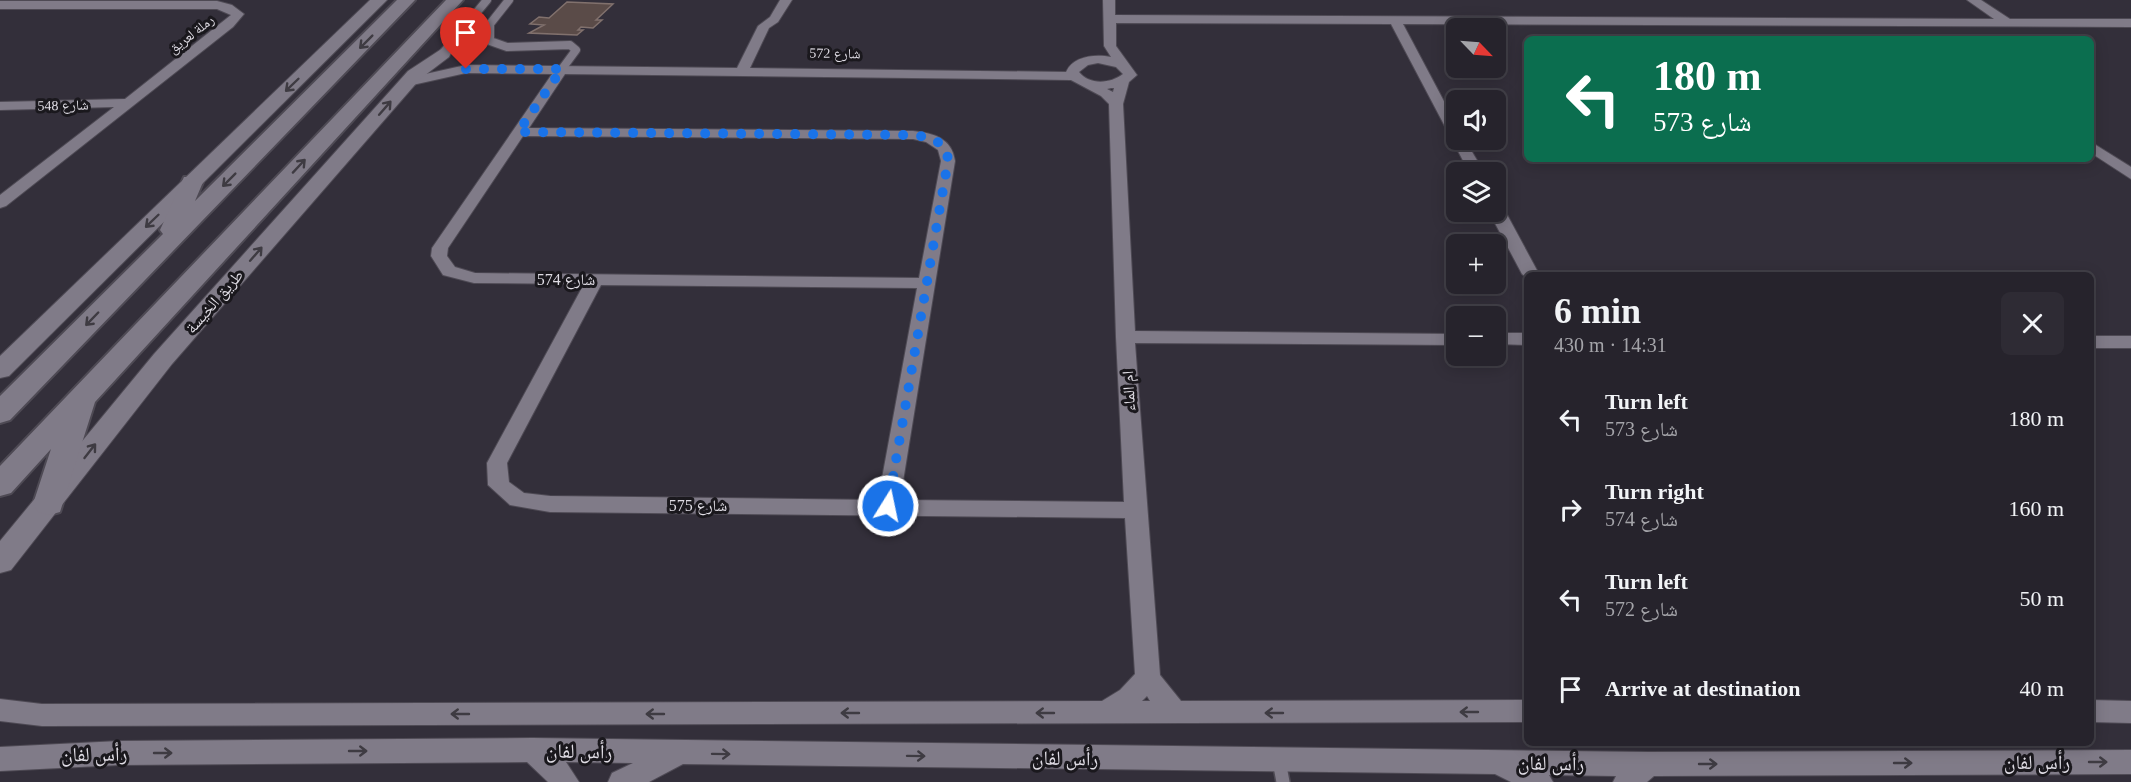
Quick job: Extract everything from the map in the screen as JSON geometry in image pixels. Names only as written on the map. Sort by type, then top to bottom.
[{"type":"main road","points":[[358,20],[406,0]]},
{"type":"main road","points":[[0,413],[406,0]]},
{"type":"main road","points":[[379,81],[374,71],[375,66],[432,0]]},
{"type":"main road","name":"طريق الخيسة","points":[[0,485],[455,0]]},
{"type":"main road","points":[[166,244],[192,182]]},
{"type":"main road","points":[[49,504],[84,394]]},
{"type":"street","points":[[0,370],[379,0]]},
{"type":"street","points":[[748,69],[776,25],[774,19],[786,0]]},
{"type":"street","points":[[1089,84],[1106,85],[1123,81],[1130,75],[1130,71],[1122,64],[1110,46],[1109,0]]},
{"type":"street","points":[[1973,0],[2007,22]]},
{"type":"street","name":"رملة لعريق","points":[[0,5],[217,5],[235,10],[238,14],[236,19],[0,203]]},
{"type":"street","points":[[1111,19],[2131,23]]},
{"type":"street","points":[[1395,20],[1446,117]]},
{"type":"street","points":[[1918,22],[1934,33]]},
{"type":"street","points":[[1110,46],[1094,60],[1074,71],[1089,84],[1107,93],[1116,104]]},
{"type":"street","points":[[443,53],[446,61],[466,69]]},
{"type":"street","name":"طريق الخيسة","points":[[0,562],[49,504],[163,359],[408,82],[443,53]]},
{"type":"street","points":[[1094,60],[1122,64]]},
{"type":"street","name":"شارع 572","points":[[408,82],[466,69],[1074,71]]},
{"type":"street","name":"شارع 574","points":[[562,69],[440,248],[439,256],[442,264],[449,271],[474,278],[927,283]]},
{"type":"street","name":"ام الماء","points":[[1123,81],[1116,104],[1125,337],[1134,510],[1148,677],[1162,700],[1177,713]]},
{"type":"street","name":"شارع 548","points":[[0,106],[126,103]]},
{"type":"street","points":[[518,132],[887,134],[926,137],[944,147],[948,161],[888,506]]},
{"type":"street","points":[[2094,148],[2131,174]]},
{"type":"street","points":[[1503,222],[1530,272]]},
{"type":"street","name":"شارع 575","points":[[596,278],[497,463],[499,485],[518,500],[550,504],[1134,510]]},
{"type":"street","points":[[1125,337],[1446,339]]},
{"type":"street","points":[[1506,339],[1524,339]]},
{"type":"street","points":[[2094,342],[2131,342]]},
{"type":"street","points":[[1104,713],[1129,698],[1148,677]]},
{"type":"street","name":"رأس لفان","points":[[0,710],[42,715],[1524,711]]},
{"type":"street","points":[[2094,711],[2131,712]]},
{"type":"street","points":[[532,750],[549,762],[565,782]]},
{"type":"street","name":"رأس لفان","points":[[0,759],[118,753],[532,750],[1281,771],[1497,763],[2131,762]]},
{"type":"street","points":[[622,782],[679,753]]},
{"type":"street","points":[[1497,763],[1539,782]]},
{"type":"street","points":[[1627,782],[1649,764]]},
{"type":"lane","points":[[443,53],[487,0]]},
{"type":"lane","points":[[509,0],[490,24],[490,41],[507,46],[570,45],[576,50],[562,69]]},
{"type":"building","points":[[567,2],[613,4],[596,20],[602,20],[593,28],[581,27],[578,30],[583,30],[577,35],[529,33],[544,25],[530,24],[539,17],[549,18]]},
{"type":"route","points":[[466,69],[562,69],[518,132],[913,135],[926,137],[944,147],[948,153],[948,161],[888,506]]}]
